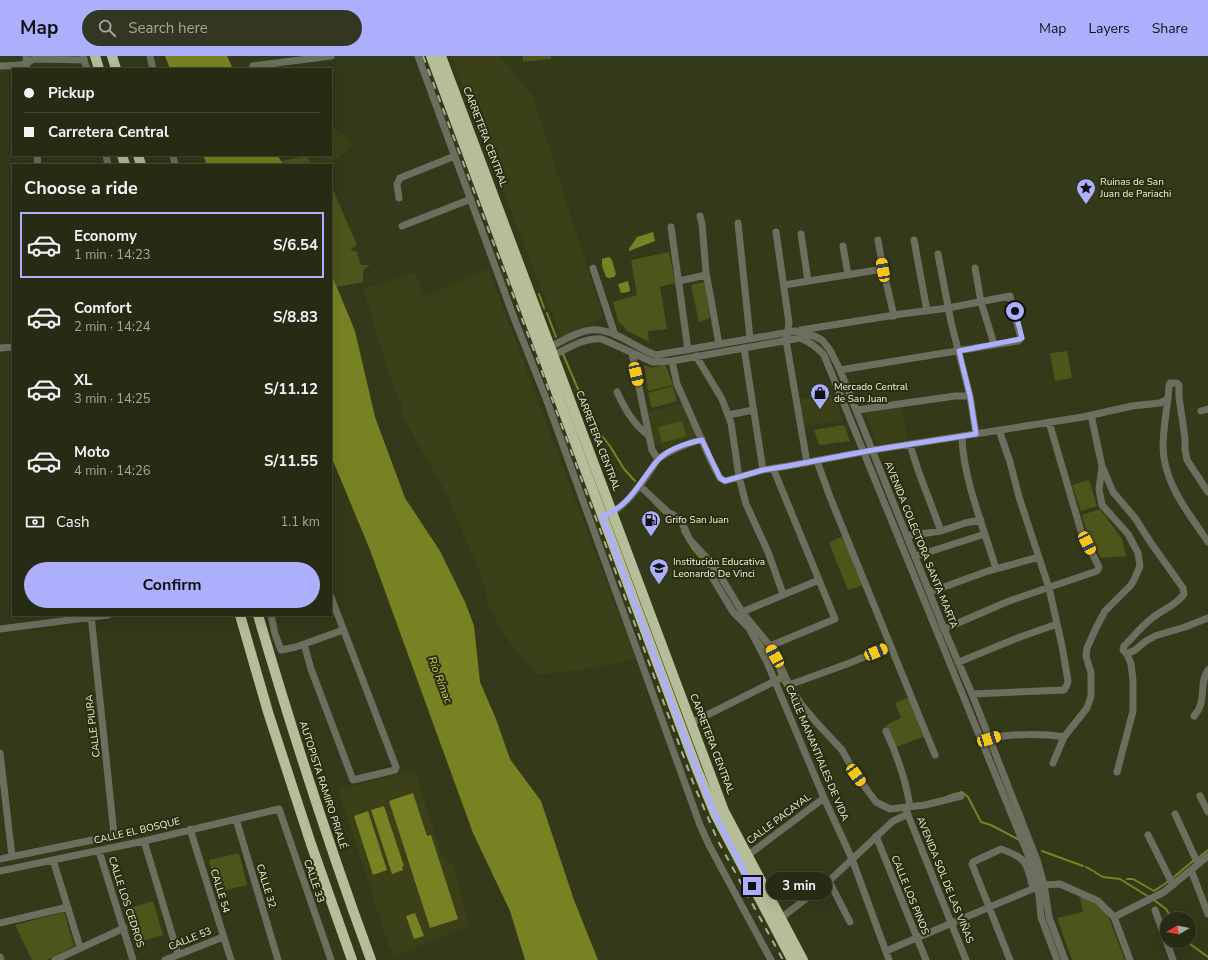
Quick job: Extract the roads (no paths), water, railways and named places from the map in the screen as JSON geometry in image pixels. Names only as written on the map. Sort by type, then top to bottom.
[{"type":"highway","points":[[95,56],[98,68]]},
{"type":"highway","points":[[112,56],[116,68]]},
{"type":"highway","name":"CARRETERA CENTRAL","points":[[430,56],[504,239],[552,351],[607,514],[626,578],[696,767],[715,814],[792,960]]},
{"type":"highway","name":"CARRETERA CENTRAL","points":[[441,56],[504,239],[607,514],[691,723],[724,811],[803,960]]},
{"type":"highway","points":[[240,616],[268,712],[310,844],[352,960]]},
{"type":"highway","name":"AUTOPISTA RAMIRO PRIALÉ","points":[[258,616],[308,781],[339,873],[371,960]]},
{"type":"street","points":[[26,56],[27,66]]},
{"type":"street","points":[[150,56],[152,68]]},
{"type":"street","points":[[253,66],[331,56]]},
{"type":"street","points":[[418,56],[514,318],[547,401],[709,846],[771,960]]},
{"type":"street","points":[[0,66],[27,66],[35,58],[83,58],[87,68]]},
{"type":"street","points":[[398,198],[397,184],[400,178],[455,156]]},
{"type":"street","points":[[402,226],[471,199]]},
{"type":"street","points":[[700,216],[706,275],[719,344]]},
{"type":"street","points":[[738,223],[750,338]]},
{"type":"street","points":[[671,227],[688,350]]},
{"type":"street","points":[[776,232],[789,323],[792,331]]},
{"type":"street","points":[[801,234],[808,281]]},
{"type":"street","points":[[878,240],[883,270],[894,316]]},
{"type":"street","points":[[914,240],[927,311]]},
{"type":"street","points":[[843,246],[848,275]]},
{"type":"street","points":[[938,254],[948,308],[970,396],[976,434]]},
{"type":"street","points":[[593,268],[615,335]]},
{"type":"street","points":[[975,268],[981,302],[994,344]]},
{"type":"street","points":[[784,285],[883,270]]},
{"type":"street","points":[[679,281],[706,275]]},
{"type":"street","points":[[807,463],[786,340],[792,331],[948,308],[1010,296],[1022,338],[1018,340],[840,370]]},
{"type":"street","name":"AVENIDA COLECTORA SANTA MARTA","points":[[552,351],[581,333],[590,330],[602,330],[646,351],[656,354],[688,350],[792,331],[814,336],[822,340],[830,350],[857,410],[944,629],[972,694],[1037,860],[1041,917],[1057,960]]},
{"type":"street","name":"AVENIDA COLECTORA SANTA MARTA","points":[[552,351],[595,338],[602,339],[653,362],[672,361],[800,338],[808,341],[824,355],[1018,829],[1065,960]]},
{"type":"street","points":[[0,348],[12,346]]},
{"type":"street","points":[[744,348],[763,470]]},
{"type":"street","points":[[632,353],[652,450],[658,459]]},
{"type":"street","points":[[696,356],[722,399],[731,423],[739,477],[746,504],[768,552],[783,594]]},
{"type":"street","points":[[672,361],[677,384],[720,478],[725,481],[763,470],[873,450],[962,437],[1091,415],[1132,406],[1160,403],[1168,399]]},
{"type":"street","points":[[1208,492],[1186,460],[1179,385],[1177,383],[1170,383],[1163,447],[1166,471],[1175,492],[1208,542]]},
{"type":"street","points":[[617,392],[639,429],[649,436]]},
{"type":"street","points":[[857,410],[955,396],[970,396]]},
{"type":"street","points":[[728,415],[753,410]]},
{"type":"street","points":[[1091,415],[1102,466],[1113,492],[1135,518],[1183,588],[1184,594],[1182,598],[1166,610],[1152,617],[1124,646],[1123,650],[1127,654],[1131,664],[1134,711],[1117,772]]},
{"type":"street","points":[[944,629],[1009,601],[1097,572],[1099,566],[1081,531],[1049,422]]},
{"type":"street","points":[[972,694],[1064,690],[1068,681],[1049,588],[1019,498],[1010,462],[999,430]]},
{"type":"street","points":[[962,437],[962,453],[976,508],[996,569]]},
{"type":"street","points":[[607,514],[640,486],[658,459],[684,444],[702,440]]},
{"type":"street","points":[[910,445],[941,531]]},
{"type":"street","points":[[817,461],[830,497],[935,755]]},
{"type":"street","points":[[1053,763],[1064,737],[1087,708],[1091,696],[1090,673],[1086,656],[1087,648],[1105,611],[1134,580],[1140,566],[1138,552],[1128,534],[1102,505],[1099,489],[1102,466]]},
{"type":"street","points":[[770,646],[835,619],[774,468]]},
{"type":"street","points":[[640,486],[668,513],[675,516],[682,523],[690,540],[722,577],[742,612],[770,646],[789,685],[801,704],[842,750],[856,775],[876,802],[890,809],[908,809],[961,796]]},
{"type":"street","points":[[907,536],[941,531],[964,523],[981,520]]},
{"type":"street","points":[[916,556],[985,534]]},
{"type":"street","points":[[930,592],[1039,556]]},
{"type":"street","name":"CALLE MANANTIALES DE VIDA","points":[[712,564],[709,572],[733,612],[749,628],[776,681],[824,798],[852,859],[889,960]]},
{"type":"street","points":[[613,583],[626,578]]},
{"type":"street","points":[[742,612],[819,580]]},
{"type":"street","points":[[304,644],[311,669],[353,780],[395,770],[396,767],[332,600]]},
{"type":"street","points":[[0,629],[91,616]]},
{"type":"street","name":"CALLE PIURA","points":[[91,616],[114,834]]},
{"type":"street","points":[[271,616],[275,634],[281,650],[290,649],[343,630]]},
{"type":"street","points":[[1127,654],[1155,636],[1208,618]]},
{"type":"street","points":[[958,662],[1057,624]]},
{"type":"street","points":[[637,646],[649,641]]},
{"type":"street","points":[[789,685],[891,646]]},
{"type":"street","points":[[1194,716],[1199,712],[1204,702],[1206,671],[1208,670]]},
{"type":"street","points":[[691,723],[785,676]]},
{"type":"street","name":"AVENIDA SOL DE LAS VIÑAS","points":[[886,731],[902,770],[908,809],[966,960]]},
{"type":"street","points":[[989,739],[998,736],[1049,735],[1064,737]]},
{"type":"street","points":[[0,753],[12,856]]},
{"type":"street","points":[[1200,796],[1208,812]]},
{"type":"street","name":"CALLE PACAYAL","points":[[747,856],[824,798]]},
{"type":"street","name":"CALLE EL BOSQUE","points":[[0,871],[144,841],[279,808]]},
{"type":"street","name":"CALLE 33","points":[[279,808],[331,960]]},
{"type":"street","points":[[780,918],[829,881],[892,821],[908,809]]},
{"type":"street","points":[[1175,814],[1198,864]]},
{"type":"street","name":"CALLE 32","points":[[236,819],[278,960]]},
{"type":"street","name":"CALLE 54","points":[[190,829],[231,960]]},
{"type":"street","name":"CALLE EL BOSQUE","points":[[0,859],[112,836],[114,834]]},
{"type":"street","points":[[1148,835],[1173,885]]},
{"type":"street","name":"CALLE LOS PINOS","points":[[876,836],[926,960]]},
{"type":"street","points":[[144,841],[178,954]]},
{"type":"street","points":[[1010,960],[972,864],[974,861],[1002,849],[1015,854],[1026,862],[1038,887]]},
{"type":"street","name":"CALLE LOS CEDROS","points":[[99,851],[133,960]]},
{"type":"street","points":[[1114,917],[1164,892],[1208,856]]},
{"type":"street","points":[[53,860],[80,947]]},
{"type":"street","points":[[1191,870],[1208,914]]},
{"type":"street","points":[[829,881],[850,922]]},
{"type":"street","points":[[886,951],[1038,887],[1060,884],[1098,901],[1114,917],[1130,960]]},
{"type":"street","points":[[0,923],[68,907]]},
{"type":"street","points":[[1155,910],[1173,960]]},
{"type":"street","points":[[55,960],[80,947],[124,928]]},
{"type":"street","name":"CALLE 53","points":[[165,960],[223,937]]},
{"type":"water","points":[[165,56],[227,56],[233,68],[170,68]]},
{"type":"water","points":[[203,156],[278,156],[283,164],[207,164]]},
{"type":"water","points":[[653,232],[655,241],[629,251],[637,237]]},
{"type":"water","points":[[609,257],[612,260],[616,274],[614,277],[609,278],[606,277],[602,266],[602,259]]},
{"type":"water","name":"Río Rímac","points":[[332,275],[355,331],[375,417],[405,498],[440,551],[465,602],[474,626],[480,682],[496,719],[510,759],[541,801],[574,900],[598,960],[525,960],[510,911],[473,833],[370,550],[332,458]]},
{"type":"water","points":[[628,281],[630,289],[629,292],[621,293],[618,284]]},
{"type":"water","points":[[413,793],[427,836],[431,835],[458,919],[430,928],[389,801]]},
{"type":"water","points":[[384,806],[404,866],[402,866],[403,870],[392,874],[371,810]]},
{"type":"water","points":[[368,811],[387,870],[373,875],[354,816]]},
{"type":"water","points":[[415,913],[424,936],[414,939],[406,916]]},
{"type":"waterway","points":[[539,294],[544,308]]},
{"type":"waterway","points":[[547,313],[556,337]]},
{"type":"waterway","points":[[563,354],[589,415],[598,431],[610,446],[624,469],[635,481]]},
{"type":"waterway","points":[[653,502],[664,513]]},
{"type":"waterway","points":[[682,531],[692,548],[707,565]]},
{"type":"waterway","points":[[759,640],[776,665],[782,681],[792,696]]},
{"type":"waterway","points":[[948,796],[962,792],[968,797],[981,822],[991,825],[1019,840]]},
{"type":"waterway","points":[[1198,858],[1208,850]]},
{"type":"waterway","points":[[1042,851],[1083,866]]},
{"type":"waterway","points":[[1174,877],[1194,860]]},
{"type":"waterway","points":[[1086,867],[1095,872]]},
{"type":"waterway","points":[[1096,873],[1103,877],[1120,879],[1149,897]]},
{"type":"waterway","points":[[1127,879],[1133,879],[1154,891],[1169,881]]},
{"type":"waterway","points":[[1154,900],[1168,912]]},
{"type":"waterway","points":[[1196,948],[1208,957]]},
{"type":"railway","points":[[423,56],[545,380],[694,785],[718,841],[783,960]]},
{"type":"place","name":"Ruinas de San Juan de Pariachi","points":[[1086,205]]},
{"type":"place","name":"Mercado Central de San Juan","points":[[820,410]]},
{"type":"place","name":"Grifo San Juan","points":[[651,537]]},
{"type":"place","name":"Institución Educativa Leonardo De Vinci","points":[[659,585]]}]
